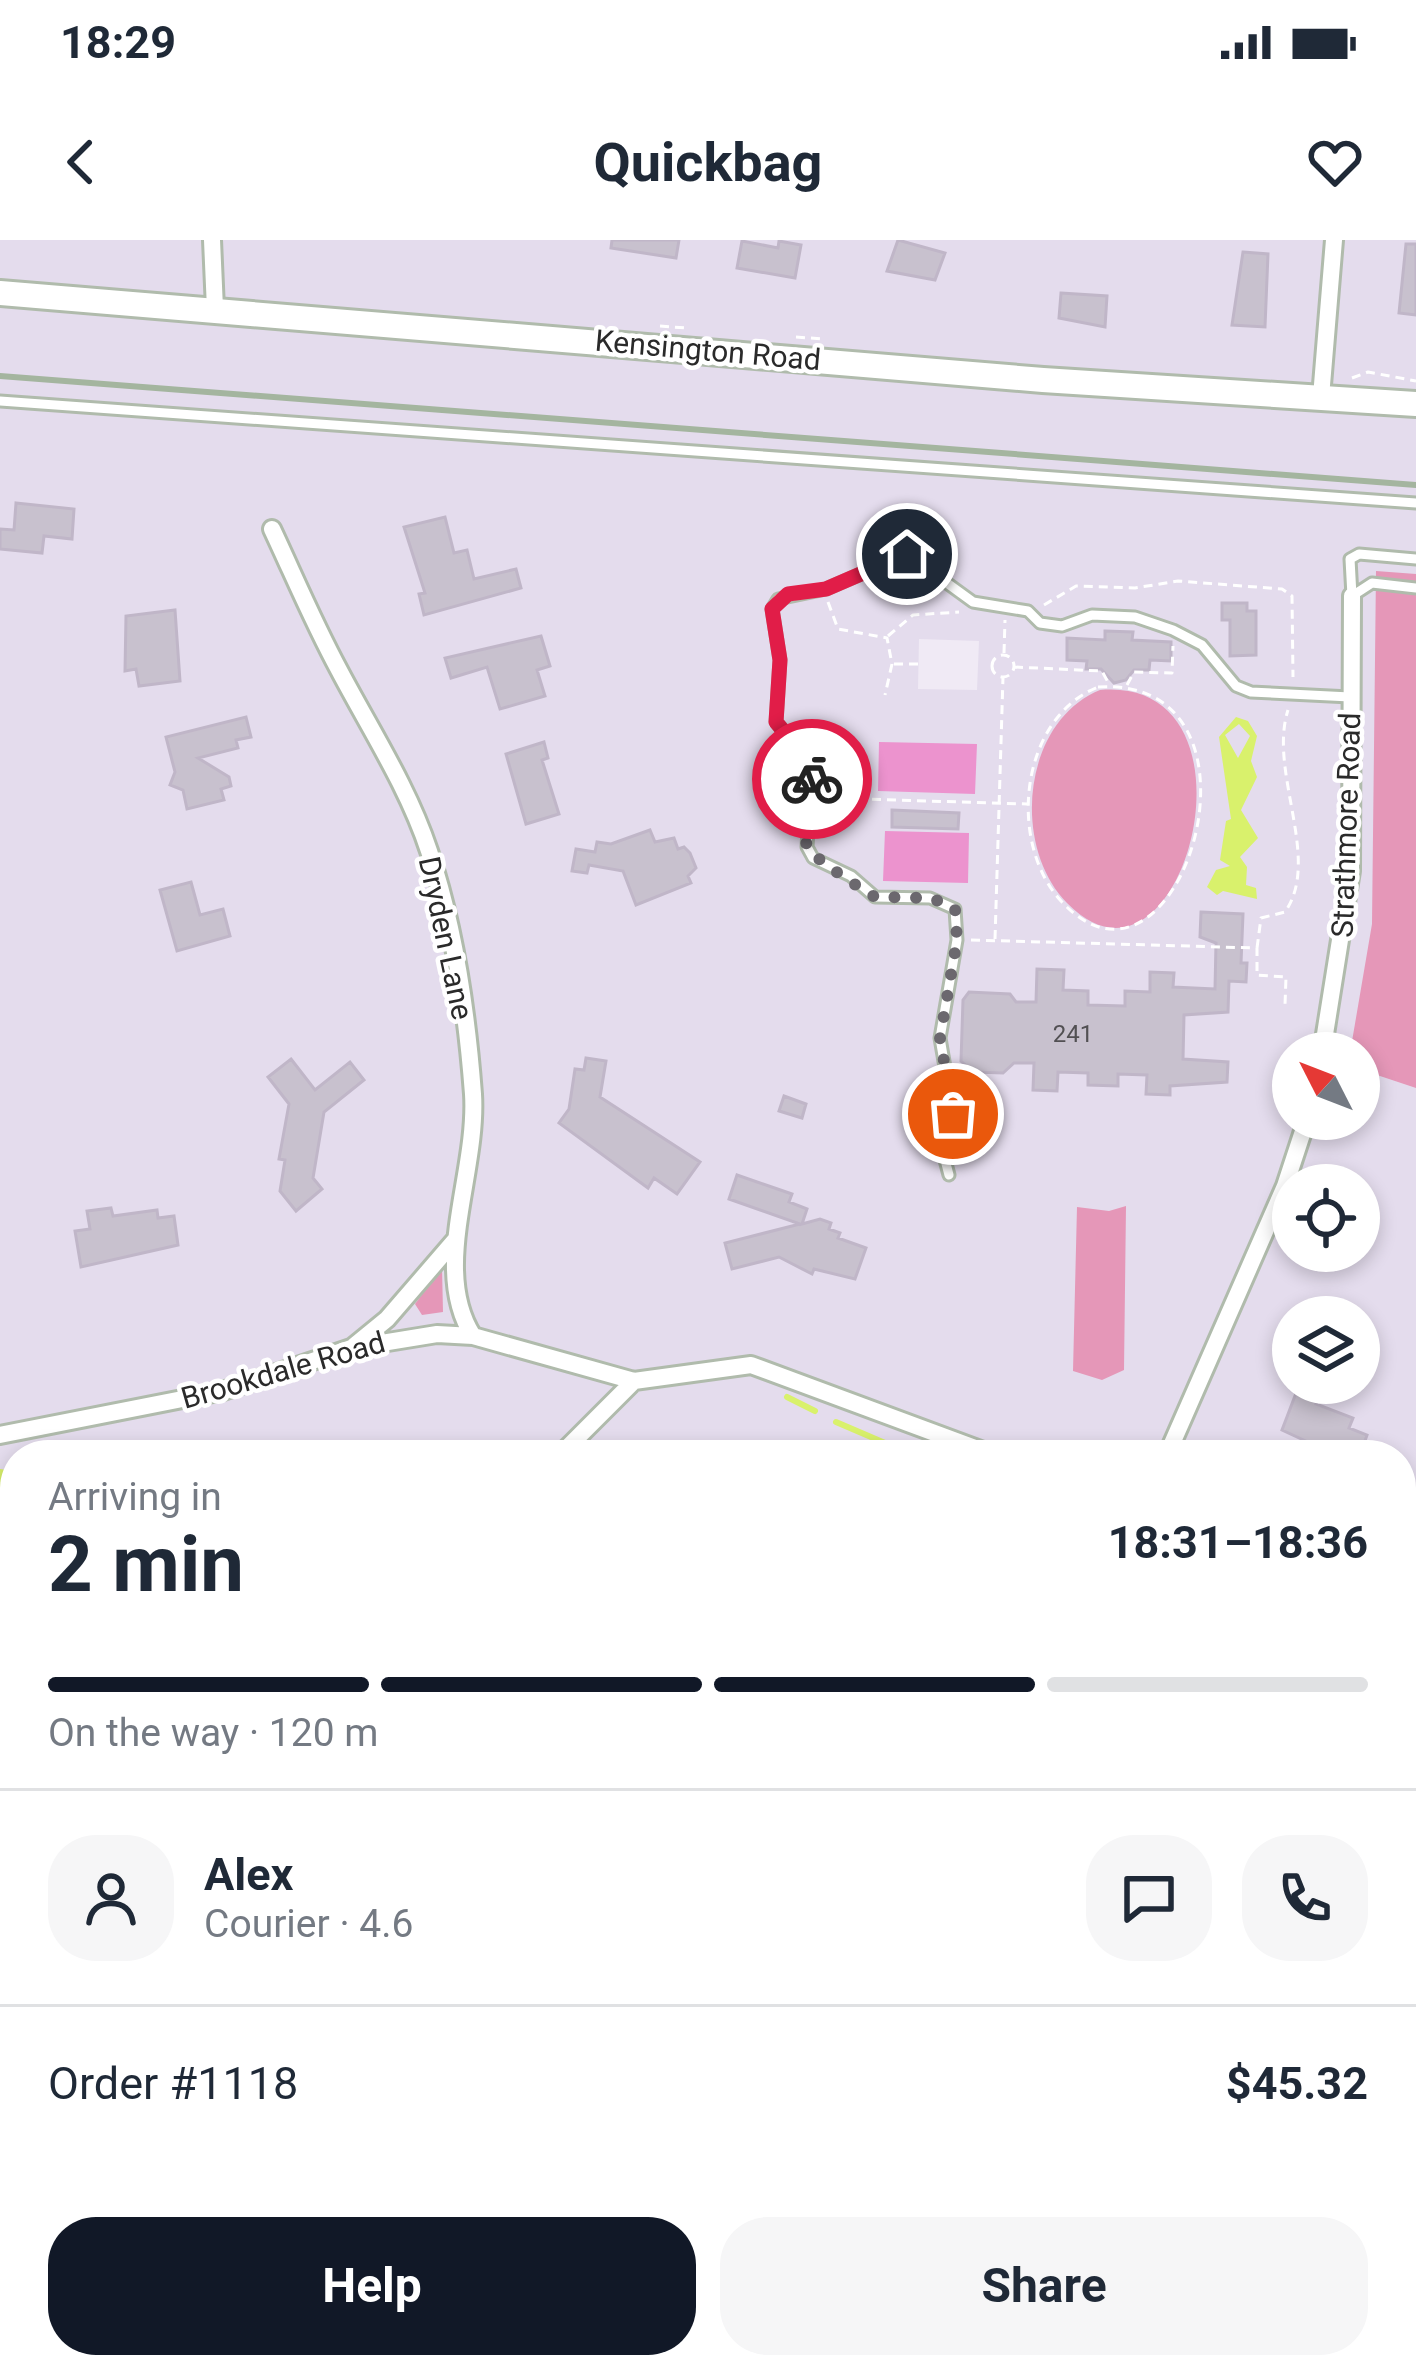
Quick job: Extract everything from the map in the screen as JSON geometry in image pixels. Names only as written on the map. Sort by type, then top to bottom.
[{"type":"street","points":[[212,240],[215,309]]},
{"type":"street","points":[[1321,397],[1334,240]]},
{"type":"street","name":"Kensington Road","points":[[0,293],[1042,380],[1416,404]]},
{"type":"street","name":"Dryden Lane","points":[[272,529],[318,631],[399,782],[441,892],[473,1098],[466,1196],[456,1238],[456,1302],[473,1336]]},
{"type":"street","name":"Strathmore Road","points":[[1325,1032],[1351,871],[1352,596]]},
{"type":"street","points":[[1174,1440],[1285,1186],[1300,1140]]},
{"type":"street","name":"Dryden Lane","points":[[351,1348],[387,1319],[456,1238]]},
{"type":"street","name":"Brookdale Road","points":[[0,1435],[223,1391],[351,1348],[405,1336],[473,1336],[634,1382],[752,1365],[954,1440]]},
{"type":"street","points":[[575,1440],[634,1382]]},
{"type":"lane","points":[[0,401],[1416,503]]},
{"type":"lane","points":[[949,1175],[944,1156],[953,1114],[940,1038],[957,940],[955,908],[944,901],[875,897],[851,877],[813,858],[807,847],[813,798],[806,762],[776,722],[780,660],[772,609],[788,594],[823,589],[907,554],[965,597],[1028,611],[1040,623],[1062,626],[1092,615],[1135,617],[1173,630],[1202,645],[1236,686],[1251,692],[1349,697]]},
{"type":"lane","points":[[1416,559],[1359,554],[1350,559],[1352,596],[1372,583],[1416,588]]},
{"type":"path","points":[[1344,380],[1368,372],[1416,381]]},
{"type":"path","points":[[823,589],[838,628],[886,638]]},
{"type":"path","points":[[1028,611],[1061,593]]},
{"type":"path","points":[[886,638],[914,615],[958,612],[965,597]]},
{"type":"path","points":[[1006,609],[1004,655],[1014,667]]},
{"type":"path","points":[[1126,687],[1134,672],[1172,673],[1173,630]]},
{"type":"path","points":[[885,695],[892,664],[886,638]]},
{"type":"path","points":[[978,665],[992,665],[1004,655]]},
{"type":"path","points":[[892,664],[919,664]]},
{"type":"path","points":[[992,665],[1003,677],[995,941]]},
{"type":"path","points":[[1003,677],[1014,667],[1102,671],[1111,686]]},
{"type":"path","points":[[1111,686],[1149,693],[1178,723],[1195,760],[1201,808],[1194,851],[1178,889],[1149,918],[1111,928],[1079,917],[1056,896],[1039,865],[1029,804],[1036,760],[1052,725],[1080,694],[1111,686]]},
{"type":"path","points":[[813,798],[1029,804]]},
{"type":"path","points":[[1110,944],[1111,928]]},
{"type":"path","points":[[957,940],[1257,948],[1257,975],[1286,977],[1286,1005]]},
{"type":"shaded area","points":[[1376,571],[1416,574],[1416,1088],[1380,1076],[1380,1032],[1354,1032],[1372,924]]},
{"type":"shaded area","points":[[919,639],[979,641],[977,690],[918,689]]},
{"type":"shaded area","points":[[1100,690],[1153,700],[1184,734],[1196,782],[1192,836],[1174,884],[1145,918],[1109,927],[1067,903],[1049,879],[1032,819],[1033,787],[1054,729],[1074,706]]},
{"type":"shaded area","points":[[1236,717],[1248,721],[1257,736],[1251,761],[1257,777],[1241,810],[1258,838],[1240,857],[1247,867],[1246,885],[1256,888],[1257,899],[1223,891],[1217,895],[1207,887],[1216,870],[1230,866],[1220,860],[1226,821],[1231,819],[1219,737]],"holes":[[[1239,724],[1250,736],[1238,758],[1225,735]]]},
{"type":"shaded area","points":[[879,742],[977,744],[975,794],[878,791]]},
{"type":"shaded area","points":[[885,831],[969,833],[968,883],[883,881]]},
{"type":"shaded area","points":[[1126,1206],[1124,1370],[1102,1380],[1073,1371],[1077,1207],[1109,1211]]},
{"type":"shaded area","points":[[442,1267],[443,1312],[422,1315],[415,1304]]},
{"type":"building","points":[[612,240],[679,240],[676,258],[611,248]]},
{"type":"building","points":[[898,240],[945,253],[935,280],[887,271]]},
{"type":"building","points":[[742,241],[778,248],[779,241],[801,245],[795,278],[737,268]]},
{"type":"building","points":[[1406,244],[1416,244],[1416,315],[1399,313]]},
{"type":"building","points":[[1243,252],[1268,254],[1265,327],[1232,325]]},
{"type":"building","points":[[1061,293],[1107,296],[1105,327],[1059,318]]},
{"type":"building","points":[[16,503],[74,509],[72,539],[44,536],[42,553],[0,549],[0,529],[14,530]]},
{"type":"building","points":[[445,517],[454,553],[467,550],[474,579],[516,569],[521,588],[424,615],[419,594],[425,593],[404,527]]},
{"type":"building","points":[[1222,603],[1247,603],[1247,611],[1256,611],[1256,655],[1230,656],[1230,620],[1222,620]]},
{"type":"building","points":[[175,610],[180,681],[139,686],[136,669],[125,671],[126,616]]},
{"type":"building","points":[[1105,631],[1133,632],[1132,640],[1171,642],[1171,661],[1150,660],[1149,670],[1134,670],[1126,680],[1114,683],[1101,669],[1086,669],[1087,661],[1067,660],[1067,638],[1105,640]]},
{"type":"building","points":[[541,636],[550,666],[537,670],[545,696],[500,709],[487,667],[451,678],[445,658]]},
{"type":"building","points":[[246,717],[251,737],[236,740],[238,748],[198,758],[229,777],[231,786],[221,789],[224,800],[187,809],[183,790],[170,785],[175,772],[166,737]]},
{"type":"building","points":[[544,742],[548,758],[542,760],[559,814],[526,824],[506,754]]},
{"type":"building","points":[[892,810],[959,813],[958,829],[892,827]]},
{"type":"building","points":[[650,830],[655,842],[674,838],[678,849],[684,847],[690,853],[696,868],[688,876],[691,883],[636,905],[623,871],[589,865],[587,873],[572,871],[576,849],[595,852],[597,842],[611,844]]},
{"type":"building","points":[[191,882],[200,915],[223,909],[230,936],[177,951],[160,890]]},
{"type":"building","points":[[1201,912],[1243,914],[1241,963],[1247,963],[1246,982],[1229,981],[1228,1012],[1184,1015],[1183,1059],[1228,1062],[1227,1082],[1170,1086],[1170,1095],[1146,1094],[1147,1075],[1118,1074],[1118,1086],[1088,1085],[1088,1073],[1058,1072],[1057,1091],[1033,1090],[1034,1063],[1014,1063],[1003,1073],[973,1072],[961,1061],[963,1000],[969,992],[1010,994],[1016,1002],[1036,1002],[1037,969],[1064,970],[1063,990],[1088,991],[1088,1005],[1125,1006],[1125,991],[1150,992],[1150,972],[1174,973],[1173,987],[1215,989],[1216,943],[1200,937]]},
{"type":"building","points":[[586,1058],[606,1061],[600,1097],[700,1162],[677,1194],[654,1178],[648,1188],[559,1123],[569,1109],[575,1069],[584,1070]]},
{"type":"building","points":[[291,1059],[315,1090],[350,1062],[364,1080],[324,1112],[313,1178],[322,1189],[296,1211],[280,1191],[285,1160],[279,1159],[289,1104],[268,1077]]},
{"type":"building","points":[[784,1096],[806,1104],[802,1118],[779,1111]]},
{"type":"building","points":[[737,1175],[792,1194],[789,1202],[807,1209],[802,1224],[820,1219],[831,1223],[829,1229],[840,1233],[838,1238],[866,1248],[855,1279],[814,1269],[812,1274],[779,1257],[732,1269],[725,1243],[800,1224],[729,1199]]},
{"type":"building","points":[[111,1208],[113,1216],[157,1210],[158,1218],[174,1216],[178,1245],[81,1267],[75,1231],[90,1229],[87,1211]]},
{"type":"building","points":[[1292,1404],[1316,1404],[1353,1418],[1349,1428],[1367,1435],[1365,1440],[1304,1440],[1282,1430]]},
{"type":"waterway","points":[[787,1397],[815,1411]]},
{"type":"waterway","points":[[836,1422],[878,1440]]},
{"type":"railway","points":[[0,376],[1416,485]]},
{"type":"way so far","points":[[812,779],[807,847],[813,858],[851,877],[875,897],[931,898],[955,908],[957,940],[940,1038],[953,1114]]},
{"type":"route","points":[[812,779],[806,762],[776,722],[780,660],[772,609],[788,594],[826,589],[907,554]]}]
